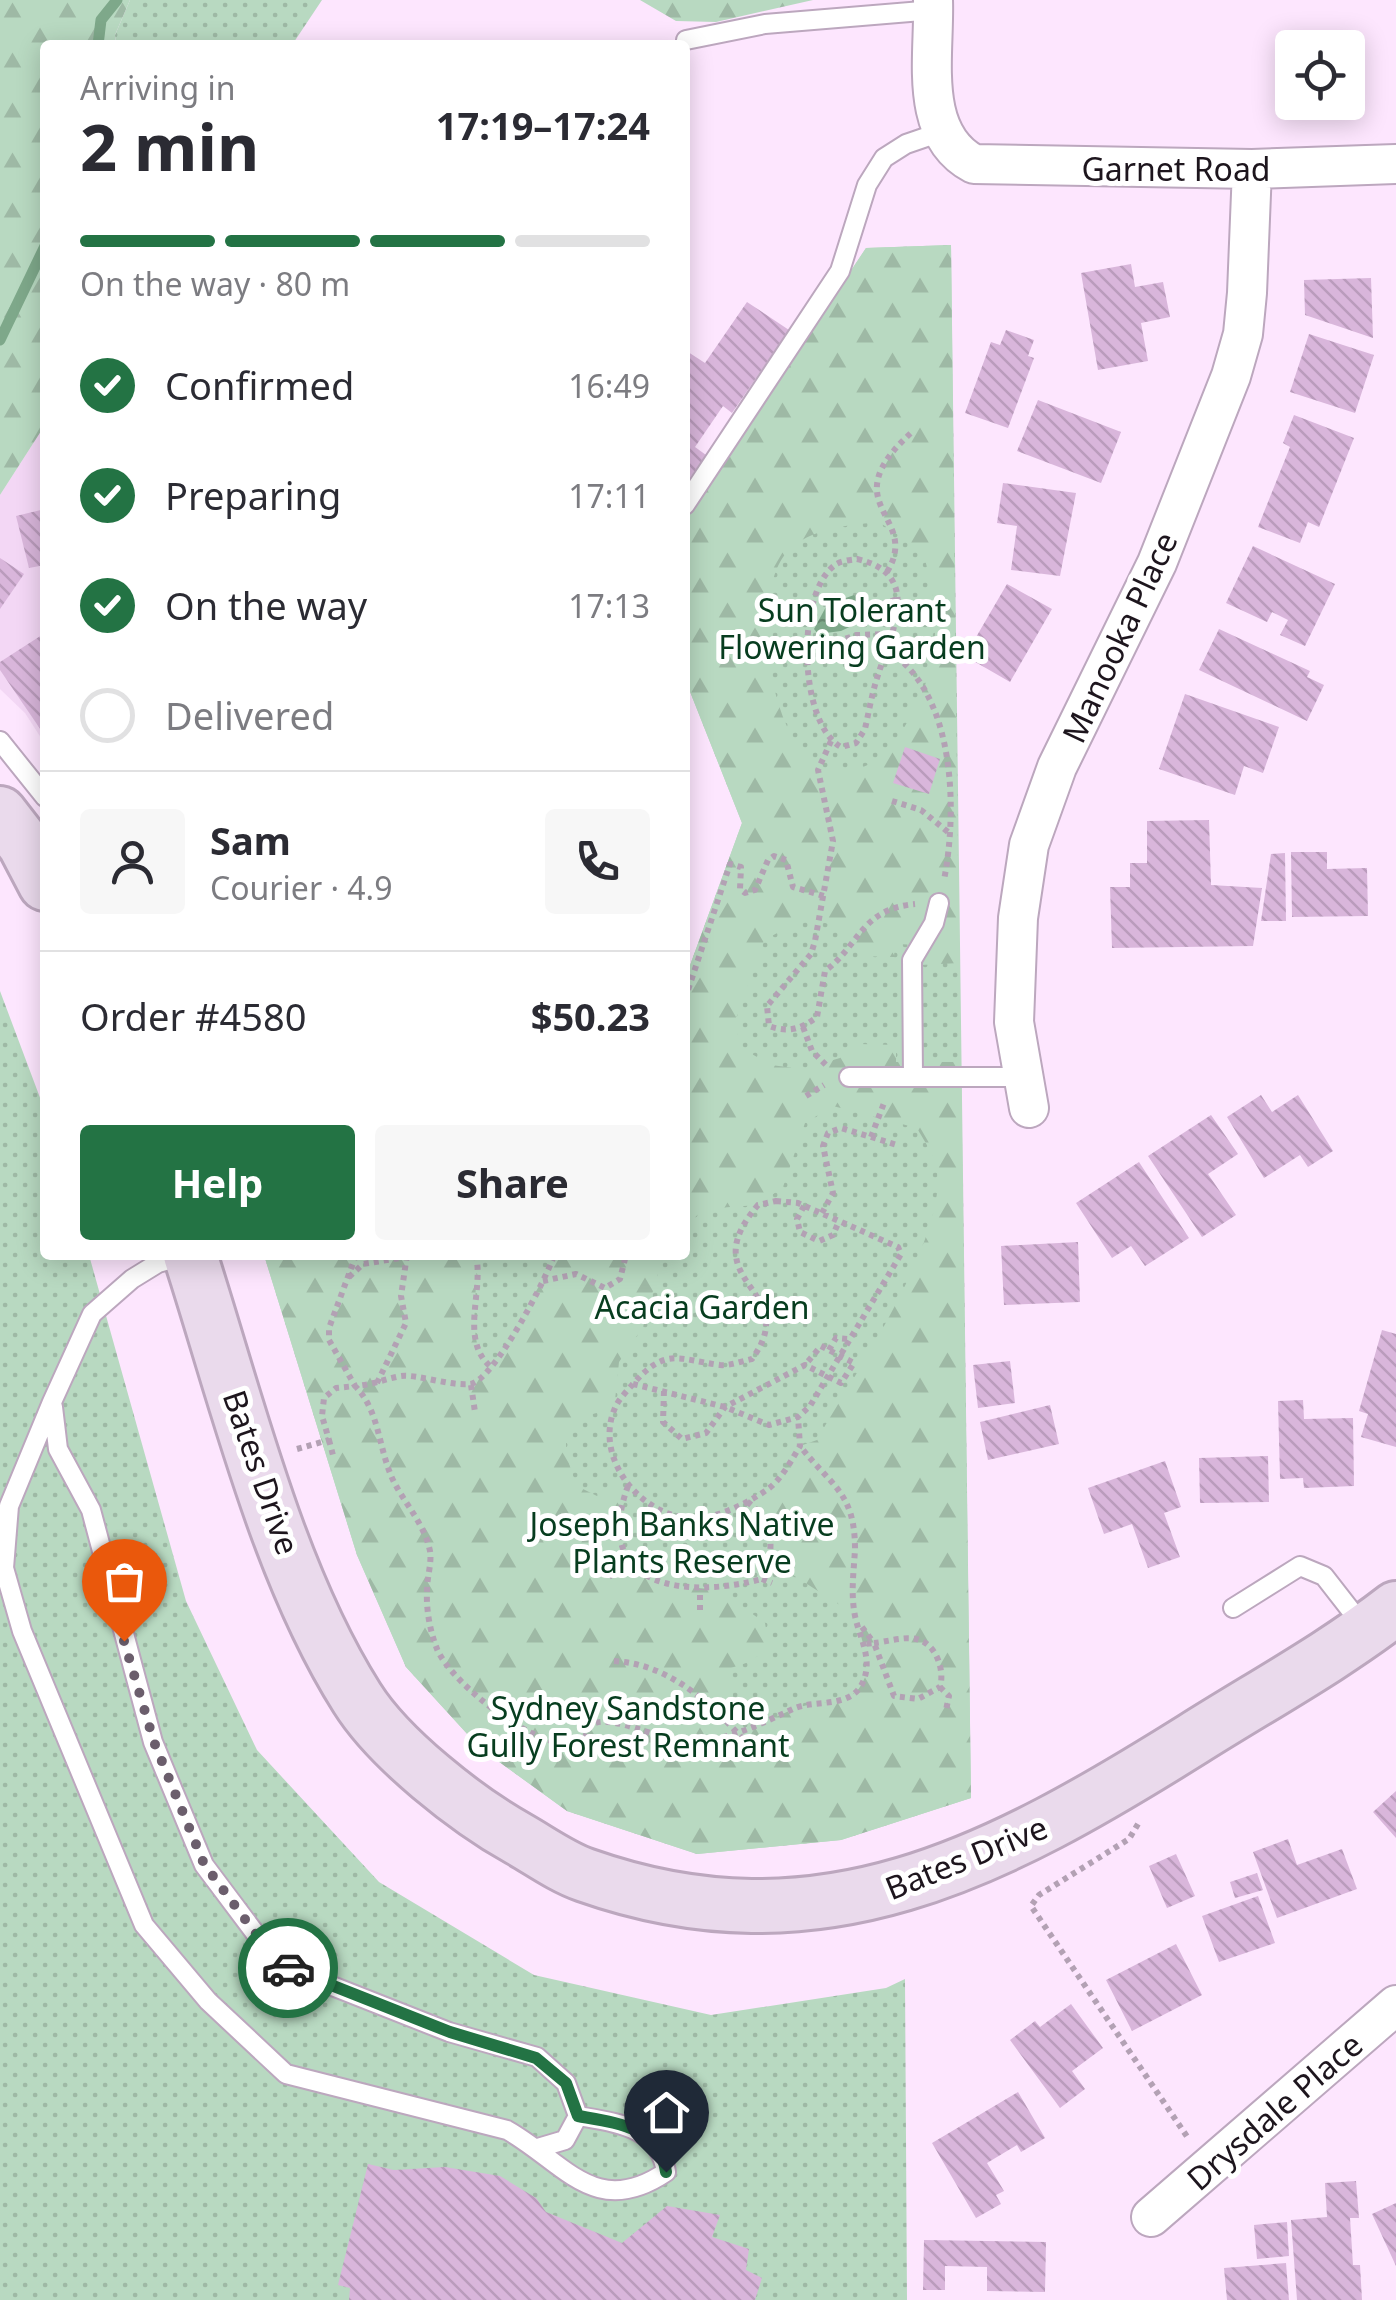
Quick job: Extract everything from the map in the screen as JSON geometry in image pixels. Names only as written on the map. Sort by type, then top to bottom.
[{"type":"main road","points":[[0,813],[24,844],[40,874]]},
{"type":"main road","name":"Bates Drive","points":[[189,1260],[303,1594],[358,1701],[426,1773],[497,1827],[581,1874],[646,1893],[732,1904],[823,1903],[894,1890],[964,1865],[1082,1808],[1381,1619]]},
{"type":"street","points":[[933,5],[933,89],[950,144]]},
{"type":"street","name":"Garnet Road","points":[[950,144],[974,164],[999,167],[1252,169],[1396,164]]},
{"type":"street","name":"Manooka Place","points":[[1025,1092],[1014,1022],[1018,918],[1030,846],[1057,768],[1158,563],[1231,376],[1243,334],[1248,293],[1252,169]]},
{"type":"street","name":"Drysdale Place","points":[[1151,2217],[1396,2006]]},
{"type":"lane","points":[[686,40],[765,24],[933,5]]},
{"type":"lane","points":[[690,497],[840,271],[868,185],[884,158],[906,144],[950,144]]},
{"type":"lane","points":[[0,741],[40,791]]},
{"type":"lane","points":[[904,1076],[912,960],[934,923],[939,903]]},
{"type":"lane","points":[[849,1077],[904,1076],[1025,1092]]},
{"type":"lane","points":[[169,1260],[132,1278],[92,1314],[9,1506],[4,1568],[22,1631],[79,1776],[144,1924],[208,2002],[286,2074],[507,2130],[538,2148],[562,2172],[585,2185],[616,2192],[645,2186],[666,2172],[663,2154],[649,2136],[578,2116]]},
{"type":"lane","points":[[52,1402],[58,1450],[91,1510],[154,1742],[204,1864],[279,1965],[450,2032],[536,2058],[566,2083],[578,2116],[566,2140],[538,2148]]},
{"type":"lane","points":[[1233,1608],[1288,1570],[1312,1568],[1381,1619]]},
{"type":"path","points":[[887,572],[897,544],[892,524],[878,510],[874,494],[887,459],[912,432]]},
{"type":"path","points":[[858,559],[875,563],[887,572],[897,599],[893,634],[865,729],[856,743],[841,747],[822,730],[808,652],[807,624],[820,582],[836,564],[858,559]]},
{"type":"path","points":[[868,618],[875,607],[897,599]]},
{"type":"path","points":[[808,652],[856,635],[893,634]]},
{"type":"path","points":[[831,741],[818,770],[833,842],[811,954],[775,992],[765,1016],[770,1026],[782,1030],[803,1027],[817,1017],[825,971],[841,959],[864,925],[886,910],[939,903],[949,833],[949,800],[938,723],[924,684],[909,664],[888,652]]},
{"type":"path","points":[[892,801],[920,810],[949,833]]},
{"type":"path","points":[[690,984],[730,864],[741,868],[740,889],[745,893],[756,890],[768,860],[774,856],[786,860],[792,887],[824,896]]},
{"type":"path","points":[[803,1027],[812,1051],[835,1073],[849,1077]]},
{"type":"path","points":[[871,1138],[904,1076]]},
{"type":"path","points":[[822,1214],[833,1193],[823,1146],[828,1133],[842,1128],[897,1145]]},
{"type":"path","points":[[633,1384],[725,1407],[769,1425],[798,1417],[810,1406],[900,1254],[898,1247],[804,1206],[776,1200],[758,1205],[735,1244],[737,1270],[767,1316],[768,1338],[752,1359],[723,1366],[683,1354],[646,1368],[633,1384],[614,1410],[612,1438],[620,1473],[628,1486],[660,1512],[688,1518],[715,1515],[771,1487],[800,1446]]},
{"type":"path","points":[[804,1206],[797,1219],[800,1232],[819,1241],[833,1235],[840,1221]]},
{"type":"path","points":[[354,1260],[328,1328],[329,1340],[355,1386],[369,1400],[394,1481],[419,1522],[431,1553],[429,1624],[439,1654],[480,1698],[529,1732],[559,1746],[584,1742],[588,1728],[596,1723],[620,1724],[688,1742],[772,1722],[812,1703],[850,1697],[865,1674],[864,1644],[854,1614],[850,1506],[836,1482],[817,1468],[800,1446],[798,1417]]},
{"type":"path","points":[[347,1278],[363,1264],[385,1260]]},
{"type":"path","points":[[376,1384],[406,1324],[402,1296],[406,1260]]},
{"type":"path","points":[[477,1260],[475,1344],[480,1358],[491,1367]]},
{"type":"path","points":[[334,1459],[322,1416],[324,1398],[336,1388],[376,1384],[404,1376],[439,1384],[471,1384],[491,1367],[552,1260]]},
{"type":"path","points":[[542,1281],[576,1274],[605,1288],[620,1279],[625,1260]]},
{"type":"path","points":[[829,1350],[836,1338],[848,1339]]},
{"type":"path","points":[[664,1391],[663,1422],[682,1438],[706,1433],[725,1407],[806,1365],[815,1348],[829,1350],[854,1363],[841,1383],[806,1365]]},
{"type":"path","points":[[471,1384],[475,1412]]},
{"type":"path","points":[[291,1431],[302,1466]]},
{"type":"path","points":[[297,1449],[329,1440]]},
{"type":"path","points":[[628,1486],[617,1531],[627,1561],[668,1584],[700,1589],[719,1590],[762,1579],[772,1583]]},
{"type":"path","points":[[745,1501],[765,1520],[772,1541],[771,1562],[762,1579]]},
{"type":"path","points":[[609,1578],[627,1561]]},
{"type":"path","points":[[700,1589],[700,1610]]},
{"type":"path","points":[[854,1614],[874,1643],[894,1696],[918,1698],[940,1687],[943,1678],[936,1655],[917,1638],[896,1641],[874,1643],[864,1644]]},
{"type":"path","points":[[614,1661],[651,1666],[668,1676],[716,1708],[742,1738]]},
{"type":"path","points":[[940,1687],[949,1696],[946,1710]]},
{"type":"path","points":[[1118,1786],[1138,1822],[1137,1830],[1039,1895],[1032,1906],[1208,2168]]},
{"type":"shaded area","points":[[40,433],[40,736],[25,713],[0,689],[0,495]]},
{"type":"green space","points":[[0,0],[130,0],[116,40],[40,40],[40,433],[0,495]]},
{"type":"green space","points":[[130,0],[322,0],[295,40],[116,40]]},
{"type":"green space","points":[[640,0],[813,0],[716,22],[676,21]]},
{"type":"green space","name":"Joseph Banks Native Plants Reserve","points":[[951,245],[971,1798],[841,1840],[697,1854],[567,1811],[480,1748],[406,1667],[357,1555],[266,1260],[690,1260],[690,965],[742,823],[690,692],[690,512],[866,248]]},
{"type":"green space","name":"Joseph Banks Native Plants Reserve","points":[[951,245],[959,963],[921,965],[921,945],[895,944],[894,957],[860,956],[850,941],[829,924],[806,922],[764,941],[734,1024],[743,1049],[771,1065],[802,1069],[840,1058],[859,1044],[896,1045],[896,1062],[961,1062],[971,1798],[841,1840],[697,1854],[567,1811],[480,1748],[406,1667],[357,1555],[266,1260],[354,1260],[349,1277],[379,1260],[481,1260],[477,1262],[474,1325],[479,1357],[491,1367],[551,1266],[544,1260],[662,1260],[643,1327],[619,1362],[614,1410],[582,1418],[568,1433],[567,1456],[577,1486],[599,1497],[628,1486],[617,1531],[627,1561],[668,1585],[719,1590],[765,1623],[769,1646],[752,1661],[731,1668],[735,1731],[800,1707],[841,1700],[863,1682],[866,1660],[854,1614],[771,1561],[767,1527],[745,1501],[771,1487],[800,1446],[817,1440],[874,1343],[916,1263],[930,1225],[937,1190],[935,1162],[917,1128],[833,1106],[805,1123],[783,1187],[758,1205],[703,1209],[690,1223],[690,965],[742,823],[690,692],[690,512],[866,248]],"holes":[[[879,522],[923,552],[935,620],[932,662],[905,726],[876,761],[849,771],[823,768],[801,750],[784,720],[773,684],[768,608],[774,575],[787,552],[807,538],[842,526]]]},
{"type":"green space","points":[[0,991],[40,1098],[40,1260],[90,1260],[186,1601],[257,1750],[379,1882],[534,1975],[711,2015],[886,1988],[905,1979],[907,2300],[0,2300]]},
{"type":"water","points":[[854,595],[864,607],[860,622],[841,631],[818,634],[814,629],[827,605]]},
{"type":"building","points":[[1131,264],[1135,287],[1163,282],[1170,317],[1141,323],[1148,361],[1098,370],[1081,273]]},
{"type":"building","points":[[1371,278],[1373,338],[1305,315],[1304,280]]},
{"type":"building","points":[[747,302],[789,330],[732,413],[723,406],[695,447],[706,455],[690,478],[690,353],[705,363]]},
{"type":"building","points":[[1006,330],[1034,340],[1028,356],[1034,358],[1008,428],[965,413],[991,342],[1000,345]]},
{"type":"building","points":[[1309,334],[1374,355],[1355,413],[1290,392]]},
{"type":"building","points":[[1038,400],[1121,432],[1101,483],[1017,451]]},
{"type":"building","points":[[1294,415],[1354,438],[1319,527],[1308,522],[1300,543],[1258,527],[1290,447],[1283,443]]},
{"type":"building","points":[[1003,483],[1076,493],[1060,576],[1011,570],[1017,526],[997,523]]},
{"type":"building","points":[[40,510],[40,566],[29,568],[16,516]]},
{"type":"building","points":[[1253,546],[1335,584],[1305,646],[1280,635],[1288,620],[1272,612],[1267,622],[1226,603]]},
{"type":"building","points":[[0,558],[24,574],[0,609]]},
{"type":"building","points":[[1007,584],[1052,609],[1010,682],[965,656]]},
{"type":"building","points":[[1219,629],[1310,671],[1307,677],[1324,685],[1307,721],[1199,670]]},
{"type":"building","points":[[40,636],[40,729],[0,670],[0,662]]},
{"type":"building","points":[[1185,694],[1279,727],[1263,773],[1244,766],[1235,795],[1159,769]]},
{"type":"building","points":[[905,747],[940,759],[929,794],[893,783]]},
{"type":"building","points":[[1209,820],[1211,885],[1262,888],[1253,946],[1112,948],[1110,887],[1130,887],[1130,863],[1147,863],[1147,821]]},
{"type":"building","points":[[1291,852],[1327,852],[1327,869],[1367,868],[1368,916],[1292,917]]},
{"type":"building","points":[[1285,853],[1286,921],[1261,921],[1271,854]]},
{"type":"building","points":[[1261,1095],[1272,1112],[1298,1095],[1333,1151],[1308,1167],[1300,1155],[1264,1178],[1227,1117]]},
{"type":"building","points":[[1211,1115],[1238,1154],[1208,1174],[1236,1215],[1202,1237],[1148,1156]]},
{"type":"building","points":[[1139,1162],[1189,1238],[1145,1266],[1131,1246],[1112,1258],[1076,1203]]},
{"type":"building","points":[[1078,1242],[1080,1302],[1004,1305],[1001,1246]]},
{"type":"building","points":[[1382,1330],[1396,1334],[1396,1447],[1361,1437],[1368,1414],[1359,1411]]},
{"type":"building","points":[[1010,1361],[1015,1403],[978,1408],[973,1365]]},
{"type":"building","points":[[1303,1400],[1304,1419],[1353,1418],[1354,1486],[1304,1488],[1303,1478],[1280,1479],[1278,1401]]},
{"type":"building","points":[[1050,1405],[1059,1444],[988,1460],[980,1422]]},
{"type":"building","points":[[1268,1456],[1269,1502],[1200,1503],[1199,1458]]},
{"type":"building","points":[[1165,1461],[1181,1507],[1164,1513],[1180,1557],[1148,1568],[1132,1524],[1104,1534],[1088,1488]]},
{"type":"building","points":[[1396,1791],[1396,1838],[1373,1812]]},
{"type":"building","points":[[1288,1839],[1297,1865],[1342,1849],[1357,1889],[1277,1918],[1253,1852]]},
{"type":"building","points":[[1176,1854],[1195,1896],[1167,1908],[1149,1866]]},
{"type":"building","points":[[1257,1873],[1263,1890],[1235,1898],[1230,1882]]},
{"type":"building","points":[[1258,1896],[1275,1943],[1219,1962],[1202,1916]]},
{"type":"building","points":[[1176,1944],[1202,1995],[1132,2031],[1106,1980]]},
{"type":"building","points":[[1071,2004],[1103,2048],[1072,2071],[1085,2089],[1060,2108],[1010,2040],[1035,2021],[1040,2027]]},
{"type":"building","points":[[1018,2092],[1045,2138],[1021,2152],[1017,2145],[987,2163],[1004,2191],[996,2195],[1001,2204],[976,2218],[932,2143]]},
{"type":"building","points":[[368,2164],[394,2170],[445,2167],[500,2176],[536,2198],[546,2212],[622,2243],[667,2206],[720,2215],[712,2237],[749,2249],[746,2270],[762,2278],[755,2300],[349,2300],[350,2288],[338,2285]]},
{"type":"building","points":[[1356,2181],[1359,2218],[1350,2218],[1353,2265],[1360,2265],[1362,2300],[1297,2300],[1291,2220],[1327,2217],[1325,2183]]},
{"type":"building","points":[[1396,2203],[1396,2266],[1372,2214]]},
{"type":"building","points":[[1287,2222],[1289,2256],[1257,2259],[1254,2225]]},
{"type":"building","points":[[924,2240],[1046,2242],[1045,2292],[987,2291],[987,2267],[945,2266],[945,2290],[923,2290]]},
{"type":"building","points":[[1286,2263],[1289,2300],[1227,2300],[1224,2268]]},
{"type":"waterway","points":[[99,40],[101,20],[117,0]]},
{"type":"waterway","points":[[0,340],[40,256]]},
{"type":"way so far","points":[[124,1641],[154,1742],[204,1864],[279,1965],[288,1968]]},
{"type":"route","points":[[288,1968],[450,2032],[536,2058],[566,2083],[578,2116],[616,2123],[649,2136],[663,2154],[666,2172]]},
{"type":"park label","name":"Sun Tolerant Flowering Garden","points":[[852,628]]},
{"type":"park label","name":"Acacia Garden","points":[[702,1306]]},
{"type":"park label","name":"Sydney Sandstone Gully Forest Remnant","points":[[628,1726]]}]
